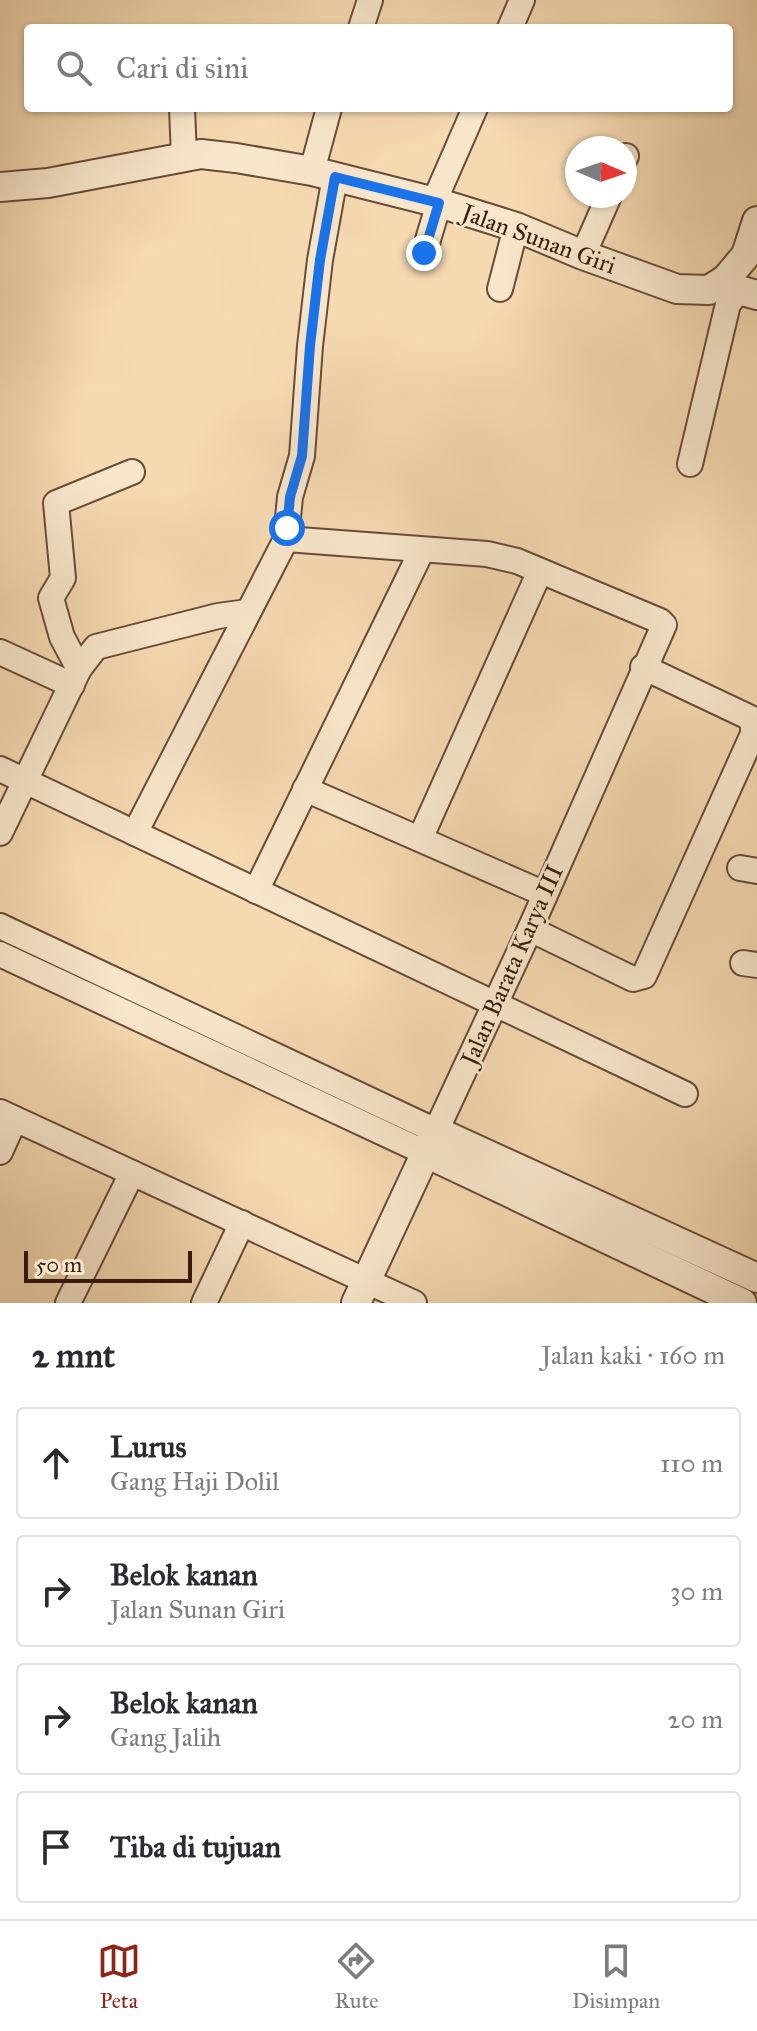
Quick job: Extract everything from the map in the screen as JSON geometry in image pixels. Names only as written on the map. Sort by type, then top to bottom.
[{"type":"street","points":[[362,24],[370,0]]},
{"type":"street","points":[[512,24],[522,0]]},
{"type":"street","points":[[182,112],[184,157]]},
{"type":"street","points":[[135,833],[286,539],[290,497],[302,456],[329,112]]},
{"type":"street","points":[[424,253],[436,203],[473,112]]},
{"type":"street","name":"Jalan Sunan Giri","points":[[0,187],[48,183],[201,154],[236,158],[324,174],[436,203],[516,227],[677,289],[741,288]]},
{"type":"street","points":[[583,255],[604,208]]},
{"type":"street","points":[[690,464],[728,304],[741,288],[746,255],[757,221]]},
{"type":"street","points":[[500,289],[516,227]]},
{"type":"street","points":[[76,677],[51,598],[63,578],[56,503],[132,472]]},
{"type":"street","points":[[286,539],[487,554],[517,561],[540,571],[420,839]]},
{"type":"street","points":[[256,891],[422,550]]},
{"type":"street","name":"Jalan Barata Karya III","points":[[362,1292],[530,929],[664,625],[540,571]]},
{"type":"street","points":[[0,833],[76,677],[96,647],[218,616],[247,612]]},
{"type":"street","points":[[0,652],[76,677]]},
{"type":"street","points":[[530,929],[633,979],[644,976],[753,734],[754,720],[643,667]]},
{"type":"street","points":[[0,769],[685,1094]]},
{"type":"street","points":[[305,789],[545,894]]},
{"type":"street","points":[[0,926],[431,1142],[742,1303]]},
{"type":"street","points":[[0,954],[431,1142],[757,1278]]},
{"type":"street","points":[[0,1152],[8,1115],[242,1223],[362,1292],[414,1303]]},
{"type":"street","points":[[68,1303],[132,1173]]},
{"type":"street","points":[[204,1303],[242,1223]]},
{"type":"route","points":[[287,528],[290,497],[302,456],[320,260],[335,177],[439,203],[424,253]]}]
